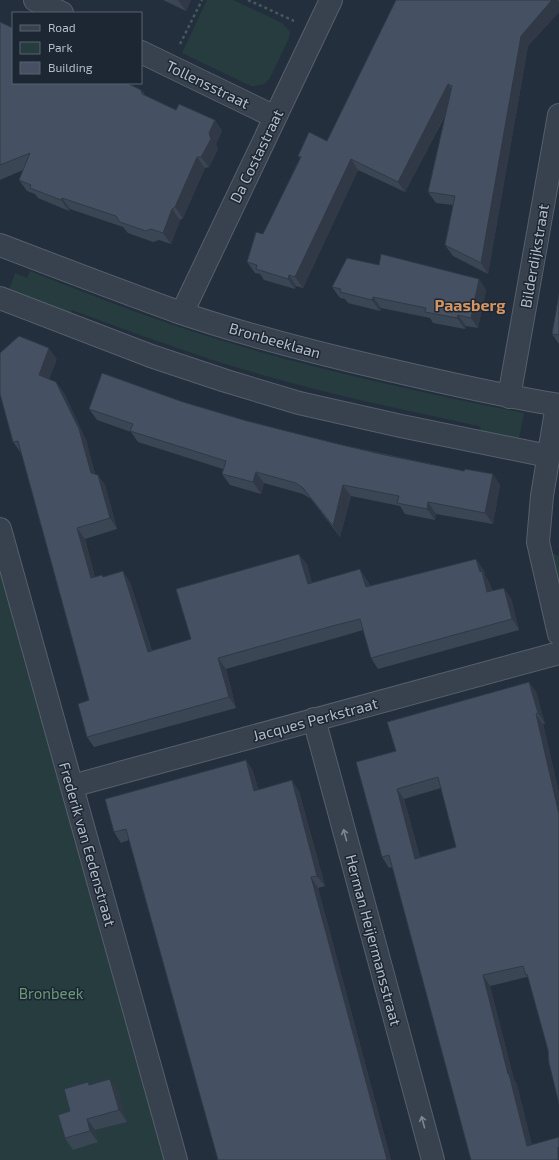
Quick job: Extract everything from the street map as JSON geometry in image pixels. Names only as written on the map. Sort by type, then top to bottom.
[{"type":"street","points":[[35,0],[60,12]]},
{"type":"street","name":"Da Costastraat","points":[[182,313],[331,0]]},
{"type":"street","name":"Tollensstraat","points":[[142,52],[275,117]]},
{"type":"street","name":"Bilderdijkstraat","points":[[509,397],[559,115]]},
{"type":"street","name":"Bronbeeklaan","points":[[0,245],[182,313],[268,340],[346,360],[509,397],[558,405]]},
{"type":"street","points":[[0,298],[151,356],[299,403],[401,426],[548,456]]},
{"type":"street","points":[[558,405],[542,496],[538,542],[559,634]]},
{"type":"street","name":"Frederik van Eedenstraat","points":[[0,529],[176,1160]]},
{"type":"street","name":"Jacques Perkstraat","points":[[72,786],[559,653]]},
{"type":"street","name":"Herman Heijermansstraat","points":[[314,719],[433,1160]]},
{"type":"path","points":[[170,66],[202,0]]},
{"type":"path","points":[[248,0],[316,32]]},
{"type":"green space","points":[[207,0],[233,0],[282,23],[290,32],[289,38],[270,78],[264,84],[251,86],[182,53]]},
{"type":"green space","points":[[30,271],[155,319],[278,357],[359,378],[524,413],[518,443],[479,435],[481,428],[478,426],[286,382],[235,367],[165,344],[72,310],[69,318],[8,293],[15,273],[27,278]]},
{"type":"green space","points":[[551,553],[559,556],[559,588]]},
{"type":"green space","name":"Bronbeek","points":[[0,564],[166,1160],[0,1160]]},
{"type":"building","points":[[396,0],[552,0],[521,36],[481,263],[445,245],[455,196],[428,192],[452,86],[448,84],[398,182],[351,159],[295,277],[289,275],[288,279],[256,269],[257,265],[247,262],[256,232],[263,234],[301,157],[298,156],[309,132],[327,141]]},
{"type":"building","points":[[0,22],[12,28],[12,84],[129,84],[141,90],[142,94],[176,110],[179,104],[215,120],[209,133],[211,139],[201,157],[197,157],[175,207],[172,209],[163,233],[151,229],[146,231],[120,222],[116,216],[62,198],[61,200],[30,188],[31,185],[19,180],[30,153],[0,165]]},
{"type":"building","points":[[381,254],[479,279],[471,318],[458,315],[457,318],[425,312],[426,308],[373,297],[372,300],[340,292],[341,289],[332,287],[347,258],[379,265]]},
{"type":"building","points":[[559,294],[559,335],[552,334]]},
{"type":"building","points":[[19,336],[49,348],[39,375],[56,382],[79,429],[91,473],[98,475],[110,518],[77,528],[91,578],[102,575],[103,577],[123,571],[148,652],[191,639],[176,589],[299,554],[308,584],[360,569],[366,587],[476,559],[480,572],[482,571],[487,592],[504,588],[512,619],[371,658],[360,619],[336,625],[218,658],[229,697],[87,737],[78,704],[89,700],[18,441],[13,442],[0,394],[0,353]]},
{"type":"building","points":[[102,373],[183,402],[247,421],[380,454],[464,471],[465,469],[493,474],[485,513],[428,502],[427,509],[397,503],[399,496],[343,485],[333,526],[303,488],[296,483],[256,472],[253,482],[222,474],[226,461],[130,431],[133,424],[89,409]]},
{"type":"building","points":[[529,682],[538,713],[536,714],[559,814],[559,1104],[549,1063],[548,1050],[527,974],[526,975],[523,966],[483,975],[527,1146],[559,1137],[558,1160],[471,1160],[389,855],[382,857],[356,762],[396,751],[387,722]],"holes":[[[438,777],[456,847],[415,859],[397,789]]]},
{"type":"building","points":[[246,760],[254,791],[292,780],[317,876],[311,877],[387,1160],[218,1160],[126,829],[114,832],[105,799]]},
{"type":"building","points":[[110,1079],[119,1110],[87,1119],[90,1131],[65,1138],[58,1115],[70,1111],[64,1089],[88,1082],[89,1085]]},
{"type":"district","name":"Paasberg","points":[[470,304]]}]
